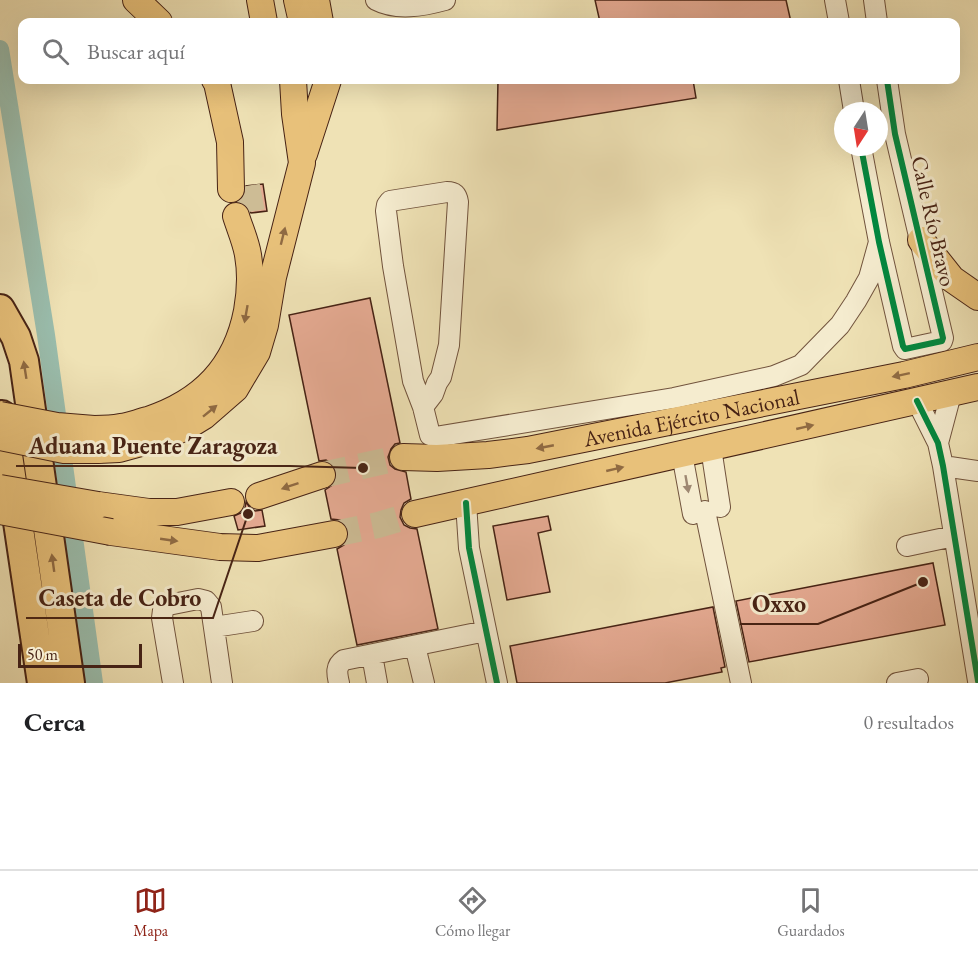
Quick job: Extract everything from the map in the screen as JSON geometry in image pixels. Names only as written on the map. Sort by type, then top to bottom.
[{"type":"highway","points":[[0,309],[16,337],[24,361],[70,683]]},
{"type":"highway","points":[[0,404],[42,683]]},
{"type":"main road","points":[[136,0],[155,18]]},
{"type":"main road","points":[[260,0],[263,18]]},
{"type":"main road","points":[[281,0],[284,18]]},
{"type":"main road","points":[[297,0],[301,18]]},
{"type":"main road","points":[[316,0],[319,18]]},
{"type":"main road","points":[[334,0],[336,18]]},
{"type":"main road","points":[[217,84],[239,188]]},
{"type":"main road","points":[[280,84],[302,163]]},
{"type":"main road","points":[[293,84],[302,163]]},
{"type":"main road","points":[[302,163],[304,84]]},
{"type":"main road","points":[[302,163],[315,84]]},
{"type":"main road","points":[[0,415],[57,426],[119,449],[163,437],[186,427],[204,416],[235,389],[257,352],[265,325],[273,277],[302,163],[327,84]]},
{"type":"main road","points":[[0,437],[64,450],[96,440],[123,427],[168,413],[203,392],[229,362],[244,324],[249,286],[244,215]]},
{"type":"main road","points":[[921,240],[952,279],[978,297]]},
{"type":"main road","name":"Avenida Ejército Nacional","points":[[403,457],[437,458],[528,450],[904,375],[978,357]]},
{"type":"main road","points":[[917,401],[919,393],[926,387],[978,374]]},
{"type":"main road","name":"Avenida Ejército Nacional","points":[[415,514],[978,387]]},
{"type":"main road","points":[[259,496],[322,475]]},
{"type":"main road","points":[[0,488],[149,512],[177,512],[231,502]]},
{"type":"main road","points":[[0,511],[111,532],[220,548],[258,548],[334,534]]},
{"type":"street","points":[[376,0],[387,4],[445,0]]},
{"type":"street","points":[[835,0],[838,18]]},
{"type":"street","points":[[874,0],[876,18]]},
{"type":"street","points":[[850,84],[853,102]]},
{"type":"street","name":"Calle Río Bravo","points":[[863,156],[879,242],[903,346],[905,349],[942,341],[921,240],[895,134],[888,84]]},
{"type":"street","points":[[423,407],[433,394],[441,377],[449,345],[458,202],[457,197],[451,192],[390,201],[386,208],[393,266],[413,381],[430,435],[435,437],[674,398],[774,376],[801,365],[840,325],[856,301],[869,278],[879,242]]},
{"type":"street","points":[[938,443],[951,394]]},
{"type":"street","points":[[917,401],[938,443],[954,536],[971,593],[978,681]]},
{"type":"street","points":[[706,511],[711,448]]},
{"type":"street","points":[[682,454],[706,511],[741,683]]},
{"type":"street","points":[[943,466],[978,471]]},
{"type":"street","points":[[466,503],[469,548],[497,683]]},
{"type":"street","points":[[907,546],[954,536]]},
{"type":"street","points":[[173,683],[162,618],[163,610],[168,605],[198,599],[206,601],[211,607],[222,683]]},
{"type":"street","points":[[214,627],[253,621]]},
{"type":"street","points":[[339,683],[337,671],[339,663],[344,660],[486,631]]},
{"type":"street","points":[[415,646],[424,683]]},
{"type":"street","points":[[372,655],[377,683]]},
{"type":"street","points":[[897,683],[918,679]]},
{"type":"building","points":[[595,0],[786,0],[790,18],[599,18]]},
{"type":"building","points":[[498,84],[694,84],[696,98],[497,130]]},
{"type":"building","points":[[263,184],[267,211],[251,213],[246,205],[239,201],[244,196],[246,186]]},
{"type":"building","points":[[370,298],[400,443],[395,444],[388,457],[390,465],[406,472],[411,499],[404,503],[400,517],[404,525],[417,529],[438,629],[357,645],[337,549],[348,540],[349,531],[340,520],[331,519],[325,490],[337,479],[336,471],[326,460],[319,461],[289,315]]},
{"type":"building","points":[[246,502],[255,511],[262,510],[265,526],[238,530],[234,516],[241,513]]},
{"type":"building","points":[[548,516],[551,530],[538,533],[550,592],[507,600],[493,526]]},
{"type":"building","points":[[933,563],[945,625],[749,662],[736,601]]},
{"type":"building","points":[[713,607],[725,667],[721,668],[722,672],[665,683],[517,683],[510,646]]},
{"type":"waterway","points":[[0,49],[46,335],[94,683]]},
{"type":"tunnel","points":[[247,186],[252,213]]},
{"type":"tunnel","points":[[322,475],[403,457]]},
{"type":"tunnel","points":[[334,534],[378,525],[415,514]]},
{"type":"cycle path","points":[[863,156],[879,242],[903,346],[905,349],[942,341],[895,134],[888,84]]},
{"type":"cycle path","points":[[917,401],[938,443],[978,681]]},
{"type":"cycle path","points":[[466,503],[469,548],[497,683]]},
{"type":"place","name":"Aduana Puente Zaragoza","points":[[363,468]]},
{"type":"place","name":"Caseta de Cobro","points":[[248,514]]},
{"type":"place","name":"Oxxo","points":[[923,582]]}]
